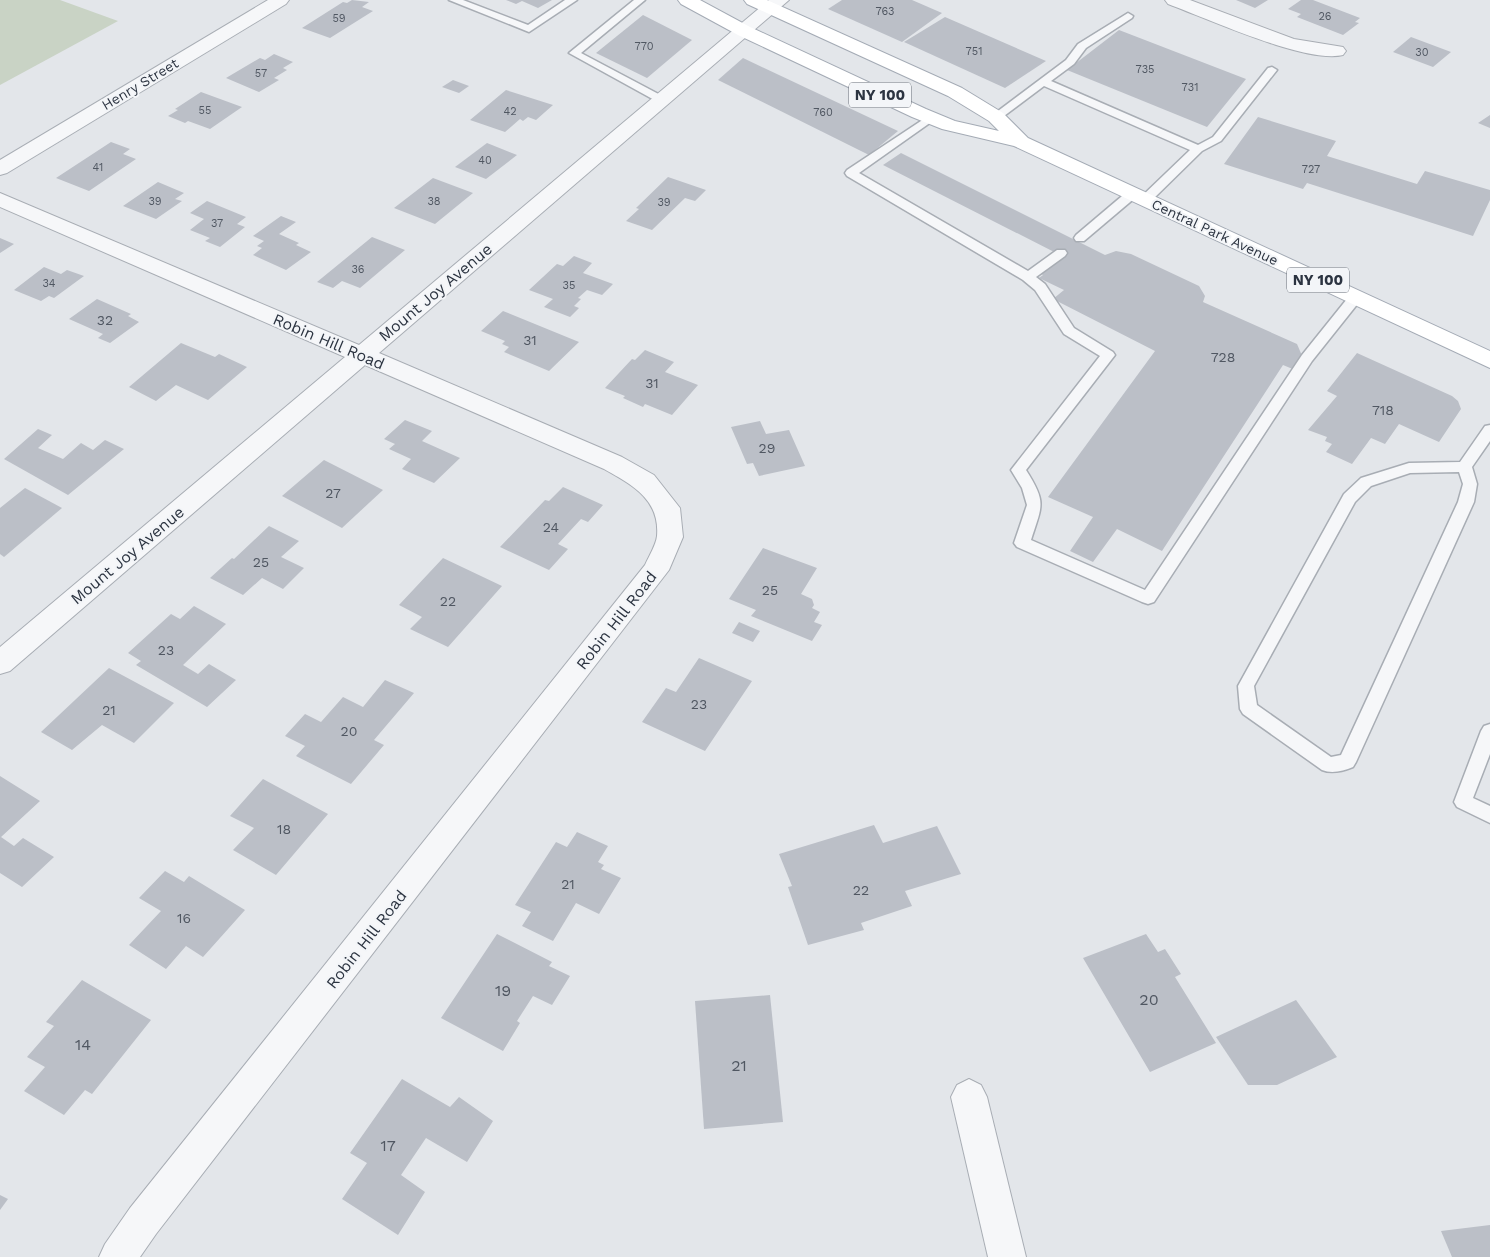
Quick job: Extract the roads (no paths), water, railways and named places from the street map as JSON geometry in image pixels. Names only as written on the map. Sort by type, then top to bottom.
[{"type":"main road","name":"Central Park Avenue","points":[[687,0],[744,31],[930,118],[957,127],[1021,142],[1490,360]]},
{"type":"main road","name":"Central Park Avenue","points":[[768,3],[955,92],[996,117],[1021,142]]},
{"type":"street","points":[[1174,0],[1288,43],[1337,51]]},
{"type":"street","name":"Henry Street","points":[[0,169],[268,2]]},
{"type":"street","name":"Mount Joy Avenue","points":[[0,663],[744,31],[768,3]]},
{"type":"street","name":"Robin Hill Road","points":[[0,199],[613,462],[645,481],[667,508],[670,537],[656,570],[143,1222],[118,1257]]},
{"type":"street","points":[[969,1098],[1007,1257]]},
{"type":"lane","points":[[454,0],[529,29],[572,0]]},
{"type":"lane","points":[[640,0],[574,53],[662,100]]},
{"type":"lane","points":[[996,117],[1070,62],[1082,46],[1128,16]]},
{"type":"lane","points":[[1080,238],[1139,197],[1198,149],[1217,139],[1272,70]]},
{"type":"lane","points":[[1043,82],[1198,149]]},
{"type":"lane","points":[[930,118],[851,173],[1028,277],[1040,287],[1068,331],[1108,355],[1018,470],[1030,487],[1035,505],[1022,543],[1148,598],[1307,358],[1356,297]]},
{"type":"lane","points":[[1028,277],[1060,253]]},
{"type":"lane","points":[[1464,467],[1490,430]]},
{"type":"lane","points":[[1464,467],[1470,484],[1466,502],[1347,762],[1328,765],[1249,709],[1246,686],[1349,498],[1366,482],[1410,468],[1464,467]]},
{"type":"lane","points":[[1490,731],[1463,802],[1490,815]]}]
